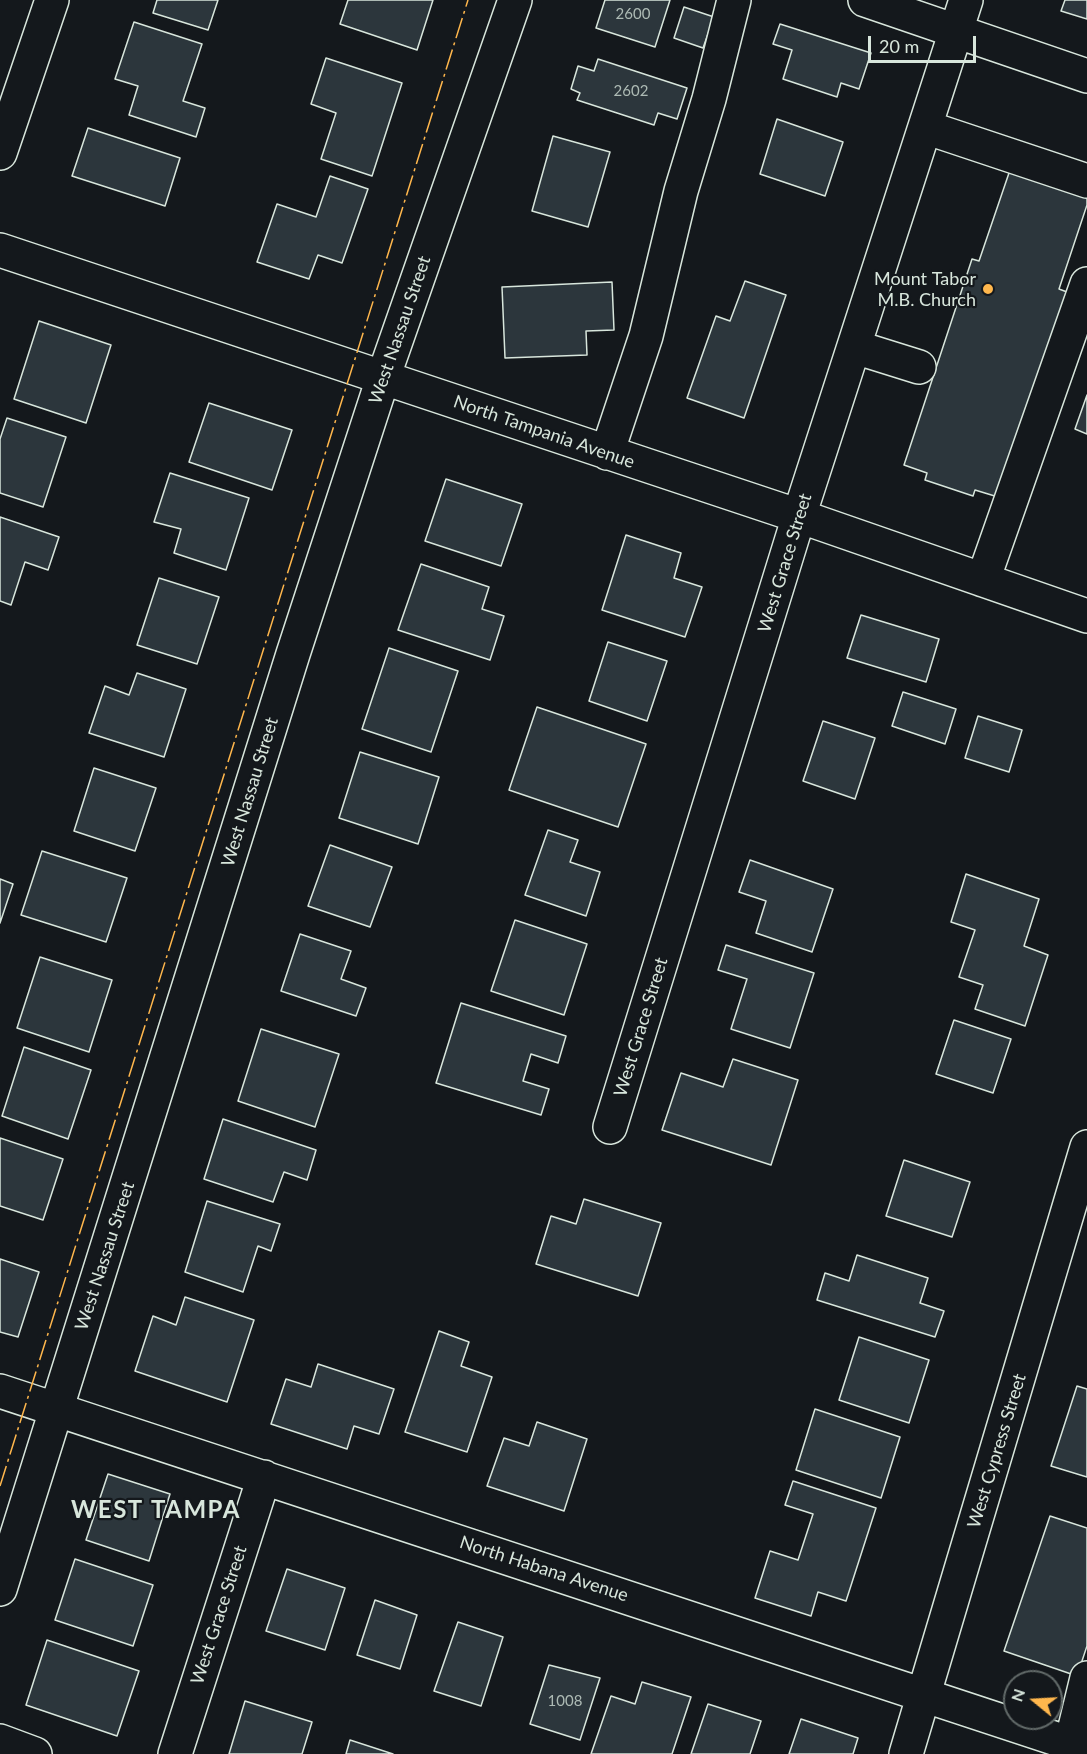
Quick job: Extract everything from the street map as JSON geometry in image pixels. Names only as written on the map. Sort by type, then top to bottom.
[{"type":"street","points":[[0,153],[52,0]]},
{"type":"street","name":"West Nassau Street","points":[[0,1589],[192,983],[235,837],[383,378],[515,0]]},
{"type":"street","points":[[608,453],[646,336],[681,191],[709,99],[734,0]]},
{"type":"street","points":[[865,0],[1087,76]]},
{"type":"street","name":"West Grace Street","points":[[610,1127],[799,516],[966,0]]},
{"type":"street","points":[[925,127],[1087,181]]},
{"type":"street","name":"North Tampania Avenue","points":[[0,250],[799,516],[1087,615]]},
{"type":"street","points":[[983,580],[1087,284]]},
{"type":"street","points":[[855,347],[919,367]]},
{"type":"street","name":"West Cypress Street","points":[[906,1754],[1087,1147]]},
{"type":"street","name":"North Habana Avenue","points":[[0,1391],[1079,1747]]},
{"type":"street","name":"West Grace Street","points":[[175,1754],[264,1477]]},
{"type":"street","points":[[1079,1747],[1087,1678]]},
{"type":"street","points":[[0,1741],[35,1754]]},
{"type":"building","points":[[157,0],[218,0],[208,30],[153,13]]},
{"type":"building","points":[[348,0],[433,0],[417,50],[340,24]]},
{"type":"building","points":[[605,0],[670,0],[655,47],[596,28]]},
{"type":"building","points":[[1065,0],[1087,0],[1087,19],[1061,11]]},
{"type":"building","points":[[684,7],[714,17],[703,48],[674,38]]},
{"type":"building","points":[[134,22],[202,44],[183,101],[205,108],[196,137],[129,115],[138,86],[115,79]]},
{"type":"building","points":[[780,24],[871,53],[859,89],[841,83],[837,97],[783,79],[792,50],[773,44]]},
{"type":"building","points":[[326,58],[402,83],[372,176],[321,159],[336,113],[311,104]]},
{"type":"building","points":[[598,59],[687,88],[677,119],[658,113],[654,125],[577,100],[580,93],[571,89],[578,66],[594,71]]},
{"type":"building","points":[[777,119],[843,142],[825,196],[760,174]]},
{"type":"building","points":[[88,128],[180,158],[165,206],[72,176]]},
{"type":"building","points":[[553,136],[610,152],[588,227],[532,211]]},
{"type":"building","points":[[1010,170],[1087,198],[1087,205],[1059,289],[1067,292],[998,497],[975,490],[973,496],[925,480],[927,473],[904,465],[972,259],[979,261]]},
{"type":"building","points":[[330,176],[368,189],[342,263],[318,255],[309,279],[257,262],[277,204],[316,217]]},
{"type":"building","points":[[745,281],[786,295],[744,418],[687,398],[716,316],[730,321]]},
{"type":"building","points":[[612,282],[614,330],[586,331],[587,355],[505,358],[502,287]]},
{"type":"building","points":[[39,321],[111,345],[86,423],[14,399]]},
{"type":"building","points":[[1087,395],[1087,434],[1075,429]]},
{"type":"building","points":[[209,403],[292,430],[272,490],[189,462]]},
{"type":"building","points":[[7,418],[66,437],[43,507],[0,493],[0,439]]},
{"type":"building","points":[[170,473],[249,498],[226,570],[174,553],[181,529],[154,522]]},
{"type":"building","points":[[446,479],[522,504],[501,566],[425,541]]},
{"type":"building","points":[[0,517],[59,537],[48,570],[25,562],[11,605],[0,601]]},
{"type":"building","points":[[626,535],[681,553],[674,578],[702,587],[685,637],[602,610]]},
{"type":"building","points":[[421,564],[489,587],[482,609],[504,616],[490,660],[398,630]]},
{"type":"building","points":[[159,578],[219,597],[197,664],[137,645]]},
{"type":"building","points":[[861,615],[939,639],[926,682],[847,658]]},
{"type":"building","points":[[608,642],[667,661],[647,721],[589,701]]},
{"type":"building","points":[[389,648],[458,671],[431,752],[362,729]]},
{"type":"building","points":[[137,673],[186,689],[164,757],[89,733],[105,686],[129,695]]},
{"type":"building","points":[[903,692],[956,709],[945,744],[892,726]]},
{"type":"building","points":[[537,707],[646,744],[618,827],[509,790]]},
{"type":"building","points":[[978,716],[1022,730],[1009,772],[965,758]]},
{"type":"building","points":[[823,721],[875,738],[855,799],[803,781]]},
{"type":"building","points":[[360,752],[439,777],[418,844],[339,818]]},
{"type":"building","points":[[94,768],[156,788],[135,851],[74,831]]},
{"type":"building","points":[[548,830],[578,840],[570,862],[600,872],[586,916],[525,895]]},
{"type":"building","points":[[330,845],[392,867],[370,927],[308,906]]},
{"type":"building","points":[[42,851],[127,878],[106,942],[21,915]]},
{"type":"building","points":[[750,860],[833,889],[812,952],[756,933],[766,901],[739,892]]},
{"type":"building","points":[[966,874],[1039,899],[1024,946],[1048,955],[1025,1026],[975,1009],[983,985],[959,977],[975,930],[951,922]]},
{"type":"building","points":[[0,879],[13,884],[0,923]]},
{"type":"building","points":[[515,920],[587,944],[564,1015],[491,991]]},
{"type":"building","points":[[300,934],[351,951],[341,979],[366,988],[356,1016],[281,991]]},
{"type":"building","points":[[726,945],[814,973],[790,1048],[731,1029],[747,979],[718,970]]},
{"type":"building","points":[[40,957],[112,980],[89,1052],[17,1028]]},
{"type":"building","points":[[461,1003],[566,1036],[558,1063],[531,1054],[523,1081],[549,1089],[541,1115],[436,1083]]},
{"type":"building","points":[[954,1020],[1011,1039],[993,1093],[936,1074]]},
{"type":"building","points":[[261,1029],[339,1054],[315,1127],[238,1101]]},
{"type":"building","points":[[24,1047],[91,1070],[68,1139],[2,1116]]},
{"type":"building","points":[[733,1059],[798,1080],[771,1165],[662,1130],[681,1073],[723,1087]]},
{"type":"building","points":[[223,1119],[316,1150],[307,1180],[284,1172],[273,1202],[204,1179]]},
{"type":"building","points":[[0,1138],[63,1159],[43,1220],[0,1206]]},
{"type":"building","points":[[904,1160],[970,1182],[952,1237],[886,1216]]},
{"type":"building","points":[[584,1199],[661,1223],[638,1296],[536,1264],[551,1216],[576,1224]]},
{"type":"building","points":[[207,1201],[280,1224],[271,1251],[258,1246],[243,1292],[185,1272]]},
{"type":"building","points":[[857,1255],[928,1278],[920,1303],[944,1311],[935,1337],[817,1300],[825,1273],[849,1281]]},
{"type":"building","points":[[0,1259],[39,1272],[18,1337],[0,1332]]},
{"type":"building","points":[[185,1297],[254,1320],[227,1402],[135,1371],[153,1316],[176,1325]]},
{"type":"building","points":[[439,1331],[469,1342],[461,1366],[492,1377],[467,1452],[405,1432]]},
{"type":"building","points":[[859,1337],[929,1360],[909,1423],[839,1400]]},
{"type":"building","points":[[318,1364],[394,1389],[379,1434],[354,1426],[347,1449],[271,1424],[286,1379],[311,1387]]},
{"type":"building","points":[[1077,1386],[1087,1389],[1087,1477],[1051,1466]]},
{"type":"building","points":[[815,1409],[900,1437],[881,1498],[796,1470]]},
{"type":"building","points":[[537,1422],[587,1439],[564,1511],[487,1486],[504,1438],[529,1446]]},
{"type":"building","points":[[108,1474],[170,1494],[149,1561],[86,1540]]},
{"type":"building","points":[[793,1481],[876,1508],[846,1601],[818,1592],[811,1616],[755,1598],[770,1551],[798,1560],[813,1514],[785,1505]]},
{"type":"building","points":[[1050,1516],[1087,1528],[1087,1646],[1077,1676],[1004,1651]]},
{"type":"building","points":[[75,1559],[153,1585],[133,1646],[55,1620]]},
{"type":"building","points":[[287,1569],[345,1588],[325,1650],[266,1631]]},
{"type":"building","points":[[375,1600],[417,1615],[400,1669],[357,1655]]},
{"type":"building","points":[[458,1622],[503,1637],[481,1706],[434,1691]]},
{"type":"building","points":[[47,1640],[139,1671],[117,1736],[26,1705]]},
{"type":"building","points":[[549,1665],[600,1678],[580,1740],[530,1724]]},
{"type":"building","points":[[642,1682],[691,1697],[672,1754],[591,1754],[611,1696],[635,1704]]},
{"type":"building","points":[[245,1701],[312,1722],[302,1754],[229,1754]]},
{"type":"building","points":[[708,1704],[761,1721],[750,1754],[691,1754]]},
{"type":"building","points":[[801,1719],[858,1738],[853,1754],[789,1754]]},
{"type":"building","points":[[350,1740],[393,1754],[346,1754]]},
{"type":"power","points":[[0,1486],[468,0]]},
{"type":"place","name":"Mount Tabor M.B. Church","points":[[988,289]]},
{"type":"district","name":"WEST TAMPA","points":[[156,1510]]}]
